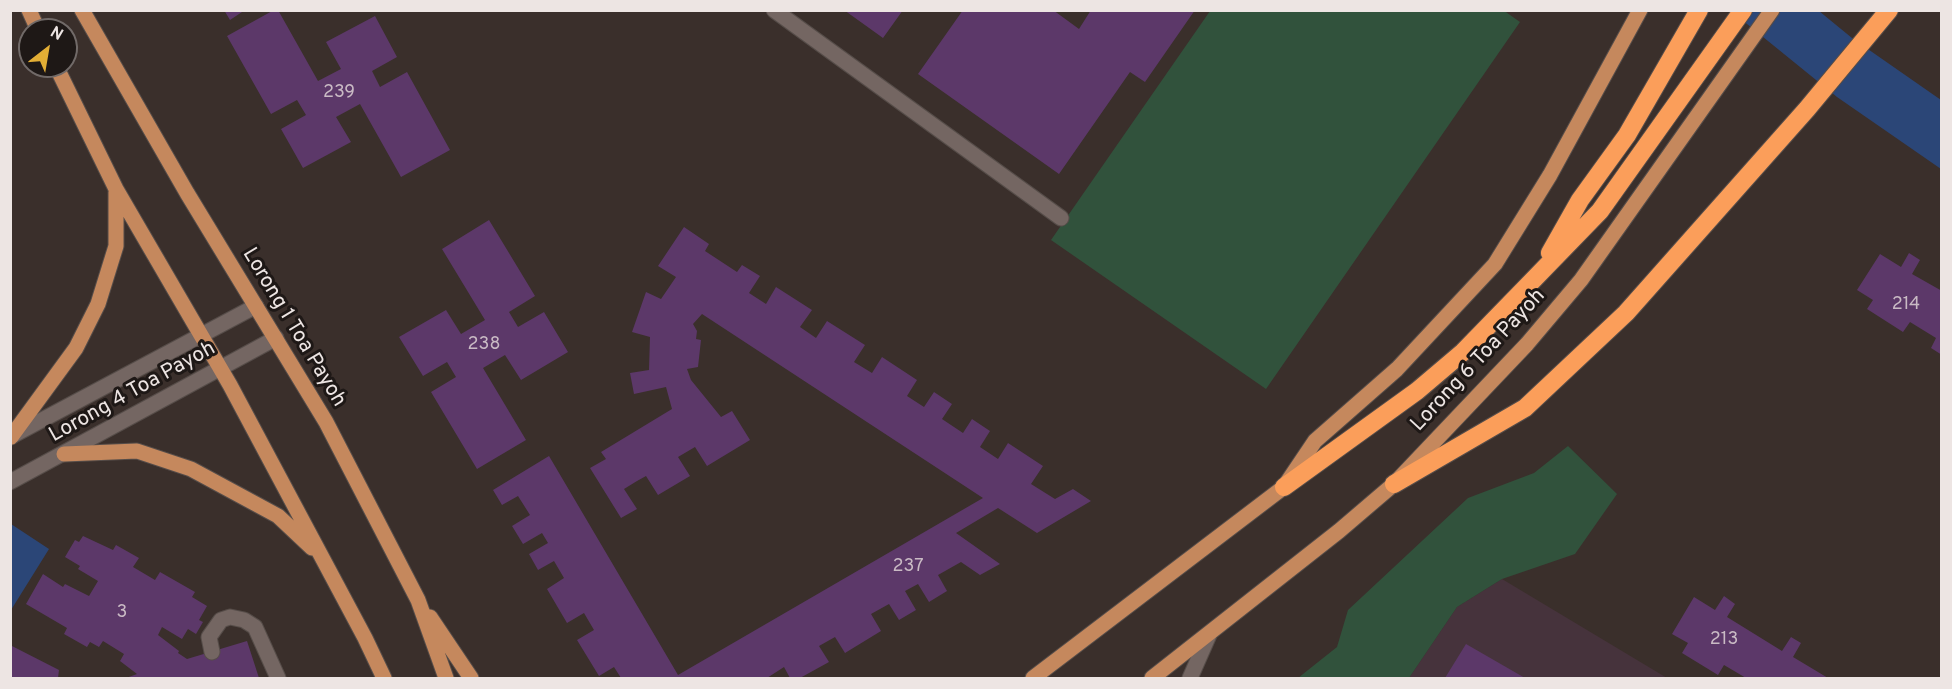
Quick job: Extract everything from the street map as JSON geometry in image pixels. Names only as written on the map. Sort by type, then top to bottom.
[{"type":"highway","points":[[1284,487],[1417,391],[1462,352],[1600,211],[1743,10]]},
{"type":"highway","points":[[1394,484],[1525,408],[1626,313],[1807,109],[1884,15]]},
{"type":"highway","points":[[1535,278],[1580,200],[1627,135],[1696,16]]},
{"type":"main road","name":"Lorong 1 Toa Payoh","points":[[81,10],[326,422],[418,600],[446,678]]},
{"type":"main road","points":[[1033,678],[1284,487],[1315,441],[1397,369],[1495,264],[1550,175],[1641,10]]},
{"type":"main road","name":"Lorong 6 Toa Payoh","points":[[1152,678],[1209,635],[1394,484],[1527,344],[1581,280],[1772,10]]},
{"type":"main road","points":[[62,78],[116,189],[220,369],[384,678]]},
{"type":"main road","points":[[11,437],[75,348],[98,304],[116,246],[116,189]]},
{"type":"main road","points":[[64,454],[137,451],[191,469],[278,516],[321,556]]},
{"type":"main road","points":[[418,600],[471,678]]},
{"type":"street","points":[[774,10],[1061,218]]},
{"type":"street","name":"Lorong 4 Toa Payoh","points":[[11,437],[256,306]]},
{"type":"street","name":"Lorong 4 Toa Payoh","points":[[10,482],[276,339]]},
{"type":"street","points":[[212,652],[209,637],[220,620],[230,617],[244,620],[255,627],[278,678]]},
{"type":"street","points":[[1190,678],[1209,635]]},
{"type":"shaded area","points":[[1502,579],[1667,678],[1409,678],[1457,607]]},
{"type":"green space","points":[[1503,10],[1520,22],[1266,389],[1051,240],[1210,11]]},
{"type":"green space","points":[[1568,446],[1617,494],[1575,554],[1502,579],[1457,607],[1409,678],[1298,678],[1337,647],[1348,610],[1468,498],[1534,473]]},
{"type":"water","points":[[1731,11],[1819,11],[1852,38],[1941,100],[1941,169],[1837,97]]},
{"type":"water","points":[[11,524],[49,549],[11,610]]},
{"type":"building","points":[[224,10],[245,10],[230,20]]},
{"type":"building","points":[[274,10],[278,10],[318,81],[341,69],[326,42],[375,16],[397,57],[372,71],[380,87],[407,72],[450,150],[401,177],[360,104],[336,117],[351,142],[303,168],[281,129],[306,115],[297,100],[271,114],[227,36]]},
{"type":"building","points":[[844,10],[903,10],[883,38]]},
{"type":"building","points":[[963,10],[1053,10],[1079,29],[1091,10],[1195,10],[1145,82],[1130,72],[1059,174],[918,74]]},
{"type":"building","points":[[489,220],[535,296],[509,312],[518,327],[544,312],[568,352],[521,380],[505,355],[483,368],[526,440],[477,469],[431,392],[456,377],[447,362],[423,376],[399,337],[446,310],[461,334],[485,320],[442,249]]},
{"type":"building","points":[[684,227],[709,244],[705,251],[737,272],[742,265],[760,276],[749,293],[766,304],[776,287],[812,310],[800,327],[816,338],[827,321],[865,345],[854,362],[872,373],[882,357],[917,380],[907,396],[924,407],[934,392],[952,404],[942,419],[963,433],[972,419],[990,431],[980,447],[998,459],[1008,443],[1043,466],[1031,484],[1055,499],[1073,489],[1091,501],[1037,533],[998,508],[956,533],[1000,564],[980,575],[961,562],[938,575],[947,591],[929,602],[918,584],[905,591],[916,610],[899,620],[889,604],[871,614],[881,631],[845,653],[835,637],[819,646],[829,662],[800,678],[790,678],[784,667],[767,678],[621,678],[614,667],[599,676],[577,640],[594,630],[584,613],[567,623],[547,589],[564,578],[554,561],[538,570],[529,554],[548,543],[542,533],[523,544],[512,526],[530,515],[518,496],[502,505],[493,490],[549,456],[678,675],[983,498],[702,314],[693,324],[697,331],[696,339],[701,340],[698,367],[687,369],[691,380],[721,417],[732,411],[750,440],[707,466],[695,447],[678,457],[690,476],[658,495],[646,476],[637,481],[624,489],[637,509],[621,518],[590,468],[606,459],[601,452],[672,409],[666,387],[634,394],[630,373],[649,370],[650,337],[632,332],[646,292],[661,299],[676,277],[658,266]]},
{"type":"building","points":[[1909,253],[1920,260],[1912,274],[1942,291],[1942,355],[1931,348],[1936,338],[1910,322],[1903,332],[1867,309],[1873,300],[1857,290],[1880,254],[1901,267]]},
{"type":"building","points":[[83,536],[113,550],[116,545],[139,558],[133,567],[155,580],[160,572],[195,592],[192,597],[207,606],[199,620],[203,622],[196,634],[188,629],[182,639],[162,627],[158,635],[179,651],[178,653],[187,659],[247,641],[259,678],[126,678],[137,674],[120,661],[124,654],[103,641],[99,647],[90,642],[87,647],[64,634],[67,628],[26,604],[43,574],[63,587],[65,584],[89,596],[98,581],[78,569],[80,566],[65,557],[75,540],[79,542]]},
{"type":"building","points":[[1724,596],[1735,604],[1727,617],[1782,651],[1791,637],[1801,643],[1793,657],[1828,678],[1746,678],[1724,665],[1718,675],[1682,653],[1688,643],[1672,634],[1694,597],[1715,610]]},
{"type":"building","points":[[1466,644],[1525,678],[1445,678]]},
{"type":"building","points":[[10,645],[59,670],[58,678],[10,678]]}]
